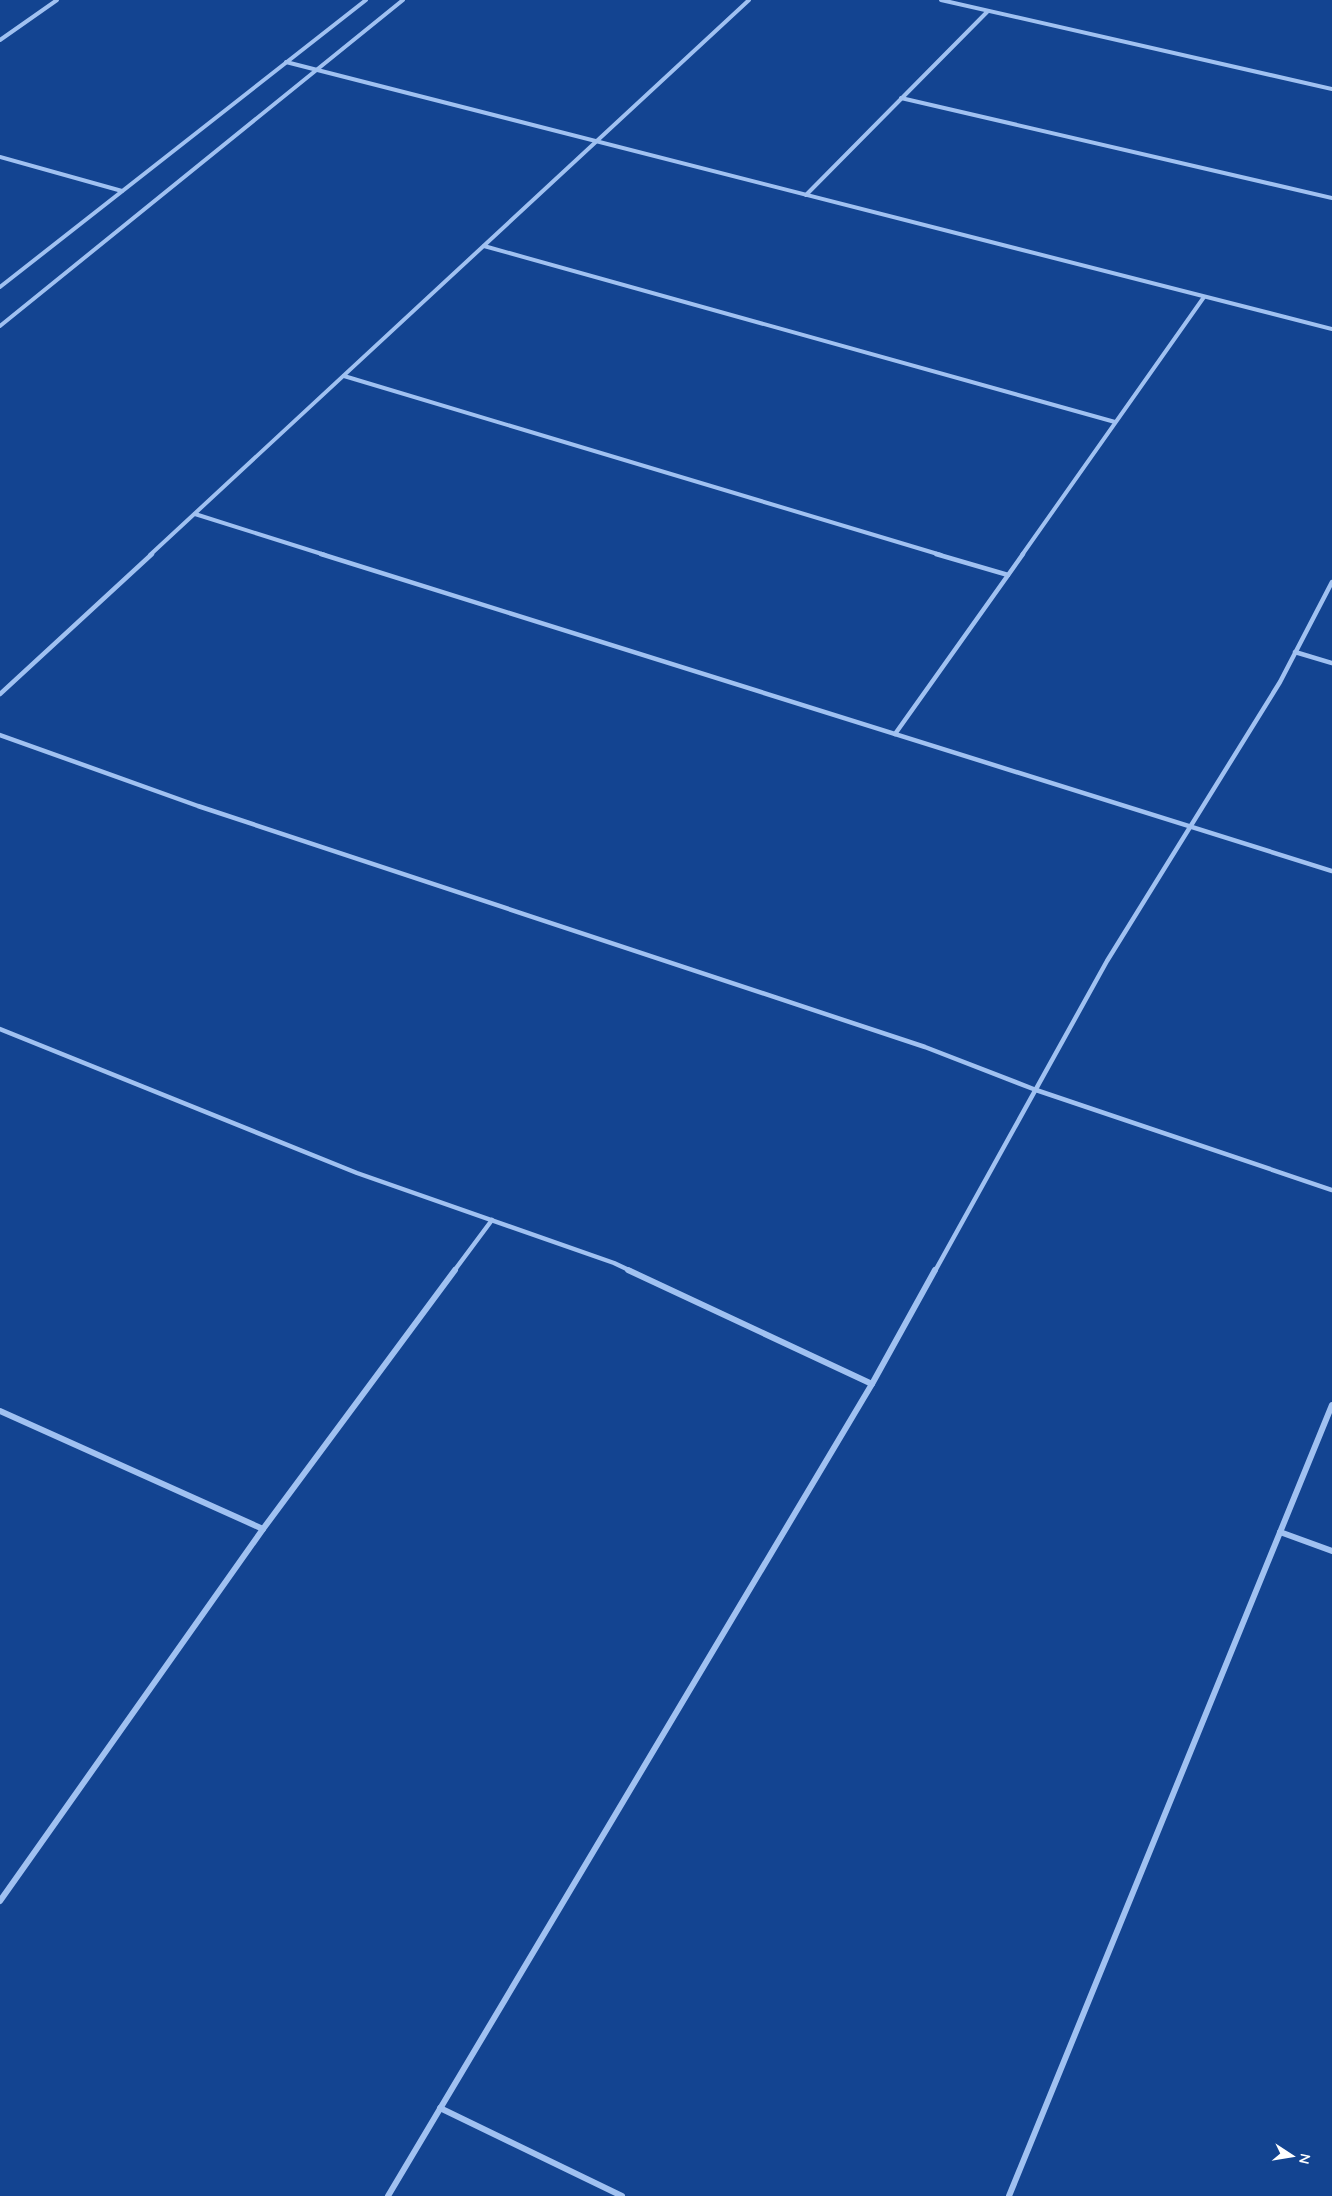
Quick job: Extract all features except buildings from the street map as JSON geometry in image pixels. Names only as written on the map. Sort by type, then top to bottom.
[{"type":"street","points":[[0,40],[57,0]]},
{"type":"street","points":[[0,287],[366,0]]},
{"type":"street","points":[[0,326],[403,0]]},
{"type":"street","points":[[0,694],[749,0]]},
{"type":"street","points":[[941,0],[1332,89]]},
{"type":"street","points":[[806,195],[988,11]]},
{"type":"street","points":[[286,62],[1332,329]]},
{"type":"street","points":[[901,98],[1332,198]]},
{"type":"street","points":[[0,157],[122,191]]},
{"type":"street","points":[[484,246],[1115,422]]},
{"type":"street","points":[[895,734],[1204,297]]},
{"type":"street","points":[[344,376],[1008,575]]},
{"type":"street","points":[[195,514],[1332,871]]},
{"type":"street","points":[[388,2196],[872,1384],[1107,961],[1280,682],[1332,582]]},
{"type":"street","points":[[1296,652],[1332,663]]},
{"type":"street","points":[[0,735],[198,806],[925,1047],[1036,1090],[1332,1190]]},
{"type":"street","points":[[0,1029],[357,1173],[614,1263],[872,1384]]},
{"type":"street","points":[[0,1901],[3,1890],[263,1529],[492,1220]]},
{"type":"street","points":[[1009,2196],[1332,1405]]},
{"type":"street","points":[[0,1411],[263,1529]]},
{"type":"street","points":[[1280,1532],[1332,1551]]},
{"type":"street","points":[[440,2108],[622,2196]]}]
